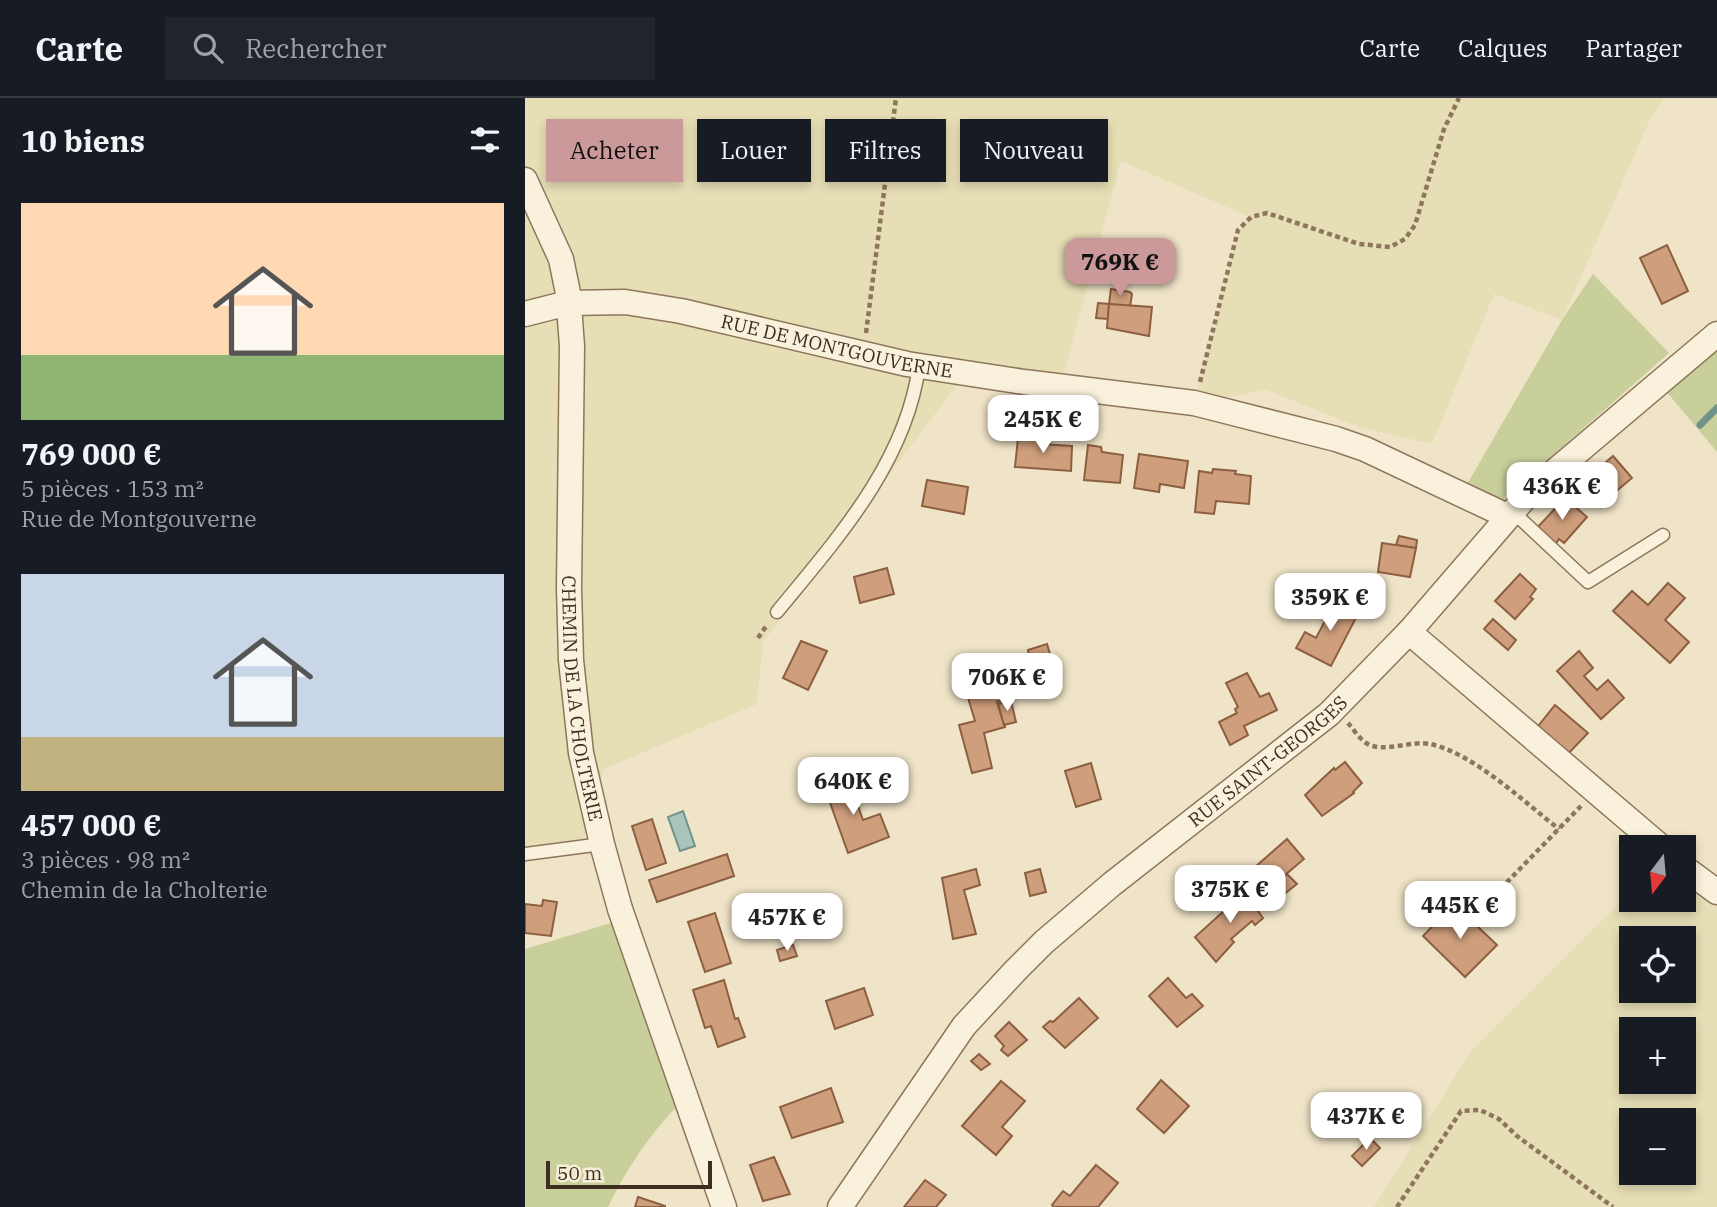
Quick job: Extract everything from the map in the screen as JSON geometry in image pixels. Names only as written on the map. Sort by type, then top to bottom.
[{"type":"street","name":"CHEMIN DE LA CHOLTERIE","points":[[525,180],[566,275],[572,345],[568,512],[571,660],[581,753],[602,845],[641,974],[724,1207]]},
{"type":"street","name":"RUE DE MONTGOUVERNE","points":[[525,314],[568,303],[625,302],[681,311],[919,366],[1194,403],[1336,439],[1365,449],[1510,513]]},
{"type":"street","name":"RUE SAINT-GEORGES","points":[[840,1207],[964,1026],[1044,942],[1112,884],[1336,708],[1409,632],[1510,513],[1547,476],[1717,334]]},
{"type":"street","points":[[1409,632],[1647,835]]},
{"type":"street","points":[[1696,877],[1717,892]]},
{"type":"lane","points":[[777,612],[871,490],[904,426],[919,366]]},
{"type":"lane","points":[[1510,513],[1588,582],[1663,535]]},
{"type":"lane","points":[[525,854],[602,845]]},
{"type":"path","points":[[863,354],[896,98]]},
{"type":"path","points":[[1194,403],[1238,230],[1251,217],[1267,213],[1359,244],[1390,247],[1405,239],[1415,225],[1444,129],[1459,98]]},
{"type":"path","points":[[1336,708],[1367,744],[1376,746],[1426,743],[1445,748],[1485,772],[1559,829]]},
{"type":"path","points":[[1477,913],[1595,791]]},
{"type":"path","points":[[1397,1207],[1461,1111],[1480,1110],[1499,1119],[1517,1136],[1613,1207]]},
{"type":"shaded area","points":[[525,98],[1665,98],[1651,117],[1562,320],[1494,294],[1432,444],[1359,427],[1266,390],[1194,403],[1238,230],[1250,217],[1121,161],[1061,385],[965,374],[763,642],[757,704],[604,769],[584,839],[525,847]]},
{"type":"shaded area","points":[[1696,876],[1717,891],[1717,1207],[1374,1207],[1472,1049],[1619,904],[1619,912],[1696,912]]},
{"type":"green space","points":[[1593,274],[1669,353],[1501,501],[1466,486],[1562,320]]},
{"type":"green space","points":[[1717,334],[1717,452],[1660,384]]},
{"type":"green space","points":[[614,922],[679,1104],[639,1152],[608,1207],[525,1207],[525,949]]},
{"type":"water","points":[[683,811],[695,846],[680,851],[668,817]]},
{"type":"building","points":[[1667,245],[1688,291],[1662,304],[1640,258]]},
{"type":"building","points":[[1111,289],[1130,292],[1130,307],[1109,304]]},
{"type":"building","points":[[1098,303],[1109,304],[1108,319],[1096,318]]},
{"type":"building","points":[[1109,304],[1152,307],[1149,336],[1107,328]]},
{"type":"building","points":[[1018,438],[1042,438],[1042,444],[1072,446],[1071,471],[1015,467]]},
{"type":"building","points":[[1088,445],[1101,447],[1102,452],[1123,455],[1120,483],[1084,480]]},
{"type":"building","points":[[1139,454],[1188,461],[1184,488],[1160,484],[1159,492],[1134,488]]},
{"type":"building","points":[[1613,456],[1632,478],[1601,504],[1582,483]]},
{"type":"building","points":[[1213,469],[1236,471],[1235,474],[1251,476],[1249,504],[1216,501],[1214,514],[1195,512],[1199,471],[1212,473]]},
{"type":"building","points":[[927,480],[968,487],[964,514],[922,506]]},
{"type":"building","points":[[1565,498],[1587,517],[1564,543],[1559,539],[1555,545],[1536,529]]},
{"type":"building","points":[[1399,536],[1417,540],[1416,548],[1396,545]]},
{"type":"building","points":[[1382,543],[1416,548],[1410,577],[1378,572]]},
{"type":"building","points":[[887,568],[894,594],[860,603],[854,577]]},
{"type":"building","points":[[1520,574],[1536,589],[1530,597],[1533,599],[1515,619],[1495,601]]},
{"type":"building","points":[[1668,583],[1685,598],[1665,620],[1689,642],[1670,663],[1613,611],[1632,591],[1648,605]]},
{"type":"building","points":[[1337,598],[1360,610],[1331,666],[1296,648],[1305,632],[1316,638]]},
{"type":"building","points":[[1493,619],[1516,640],[1508,650],[1484,629]]},
{"type":"building","points":[[801,641],[827,651],[808,690],[783,678]]},
{"type":"building","points":[[1047,644],[1050,654],[1030,660],[1028,650]]},
{"type":"building","points":[[1579,651],[1593,668],[1584,676],[1597,690],[1608,680],[1624,698],[1601,719],[1557,671]]},
{"type":"building","points":[[1247,673],[1260,697],[1269,693],[1277,710],[1244,726],[1248,735],[1230,745],[1219,722],[1237,713],[1235,709],[1238,707],[1226,683]]},
{"type":"building","points":[[1002,681],[1007,699],[997,702],[1005,727],[984,733],[992,768],[972,773],[959,725],[975,721],[966,691]]},
{"type":"building","points":[[1011,701],[1016,722],[1004,725],[998,704]]},
{"type":"building","points":[[1555,705],[1588,733],[1566,756],[1535,730]]},
{"type":"building","points":[[1345,762],[1362,783],[1354,793],[1322,816],[1305,795],[1334,768],[1335,770]]},
{"type":"building","points":[[1091,763],[1101,799],[1076,807],[1065,771]]},
{"type":"building","points":[[847,775],[863,820],[880,814],[889,837],[848,853],[823,783]]},
{"type":"building","points":[[652,819],[666,863],[646,870],[632,826]]},
{"type":"building","points":[[1287,839],[1304,859],[1272,886],[1255,867]]},
{"type":"building","points":[[727,854],[734,876],[657,902],[649,880]]},
{"type":"building","points":[[976,869],[980,885],[964,890],[976,934],[953,939],[942,878]]},
{"type":"building","points":[[1040,869],[1046,892],[1030,896],[1025,873]]},
{"type":"building","points":[[1287,874],[1297,884],[1282,896],[1273,886]]},
{"type":"building","points":[[1251,891],[1264,905],[1258,911],[1263,918],[1255,925],[1252,921],[1231,939],[1234,942],[1216,962],[1195,937],[1234,902],[1237,903]]},
{"type":"building","points":[[543,900],[557,902],[551,936],[525,933],[525,904],[542,906]]},
{"type":"building","points":[[1454,904],[1497,945],[1465,977],[1423,936]]},
{"type":"building","points":[[715,913],[731,963],[705,972],[688,922]]},
{"type":"building","points":[[793,945],[797,956],[780,961],[777,950]]},
{"type":"building","points":[[1168,978],[1186,998],[1192,994],[1203,1006],[1177,1027],[1149,996]]},
{"type":"building","points":[[724,980],[735,1019],[738,1018],[745,1037],[718,1047],[711,1026],[705,1028],[693,990]]},
{"type":"building","points":[[864,988],[873,1015],[835,1029],[826,1001]]},
{"type":"building","points":[[1079,998],[1098,1018],[1065,1048],[1043,1027],[1050,1021],[1053,1022]]},
{"type":"building","points":[[1009,1022],[1027,1040],[1008,1056],[1001,1050],[1004,1046],[995,1036]]},
{"type":"building","points":[[979,1054],[990,1064],[981,1070],[971,1061]]},
{"type":"building","points":[[1161,1080],[1189,1106],[1164,1133],[1137,1109]]},
{"type":"building","points":[[1001,1081],[1025,1101],[1002,1127],[1012,1136],[996,1155],[962,1126]]},
{"type":"building","points":[[831,1088],[843,1122],[792,1138],[780,1107]]},
{"type":"building","points":[[1370,1138],[1380,1148],[1362,1166],[1352,1156]]},
{"type":"building","points":[[774,1157],[790,1194],[763,1201],[750,1165]]},
{"type":"building","points":[[1096,1165],[1118,1183],[1098,1207],[1052,1205],[1063,1191],[1070,1196]]},
{"type":"building","points":[[925,1180],[946,1195],[936,1207],[904,1207]]},
{"type":"building","points":[[638,1197],[665,1206],[665,1207],[635,1207]]},
{"type":"waterway","points":[[1700,425],[1717,408]]}]
